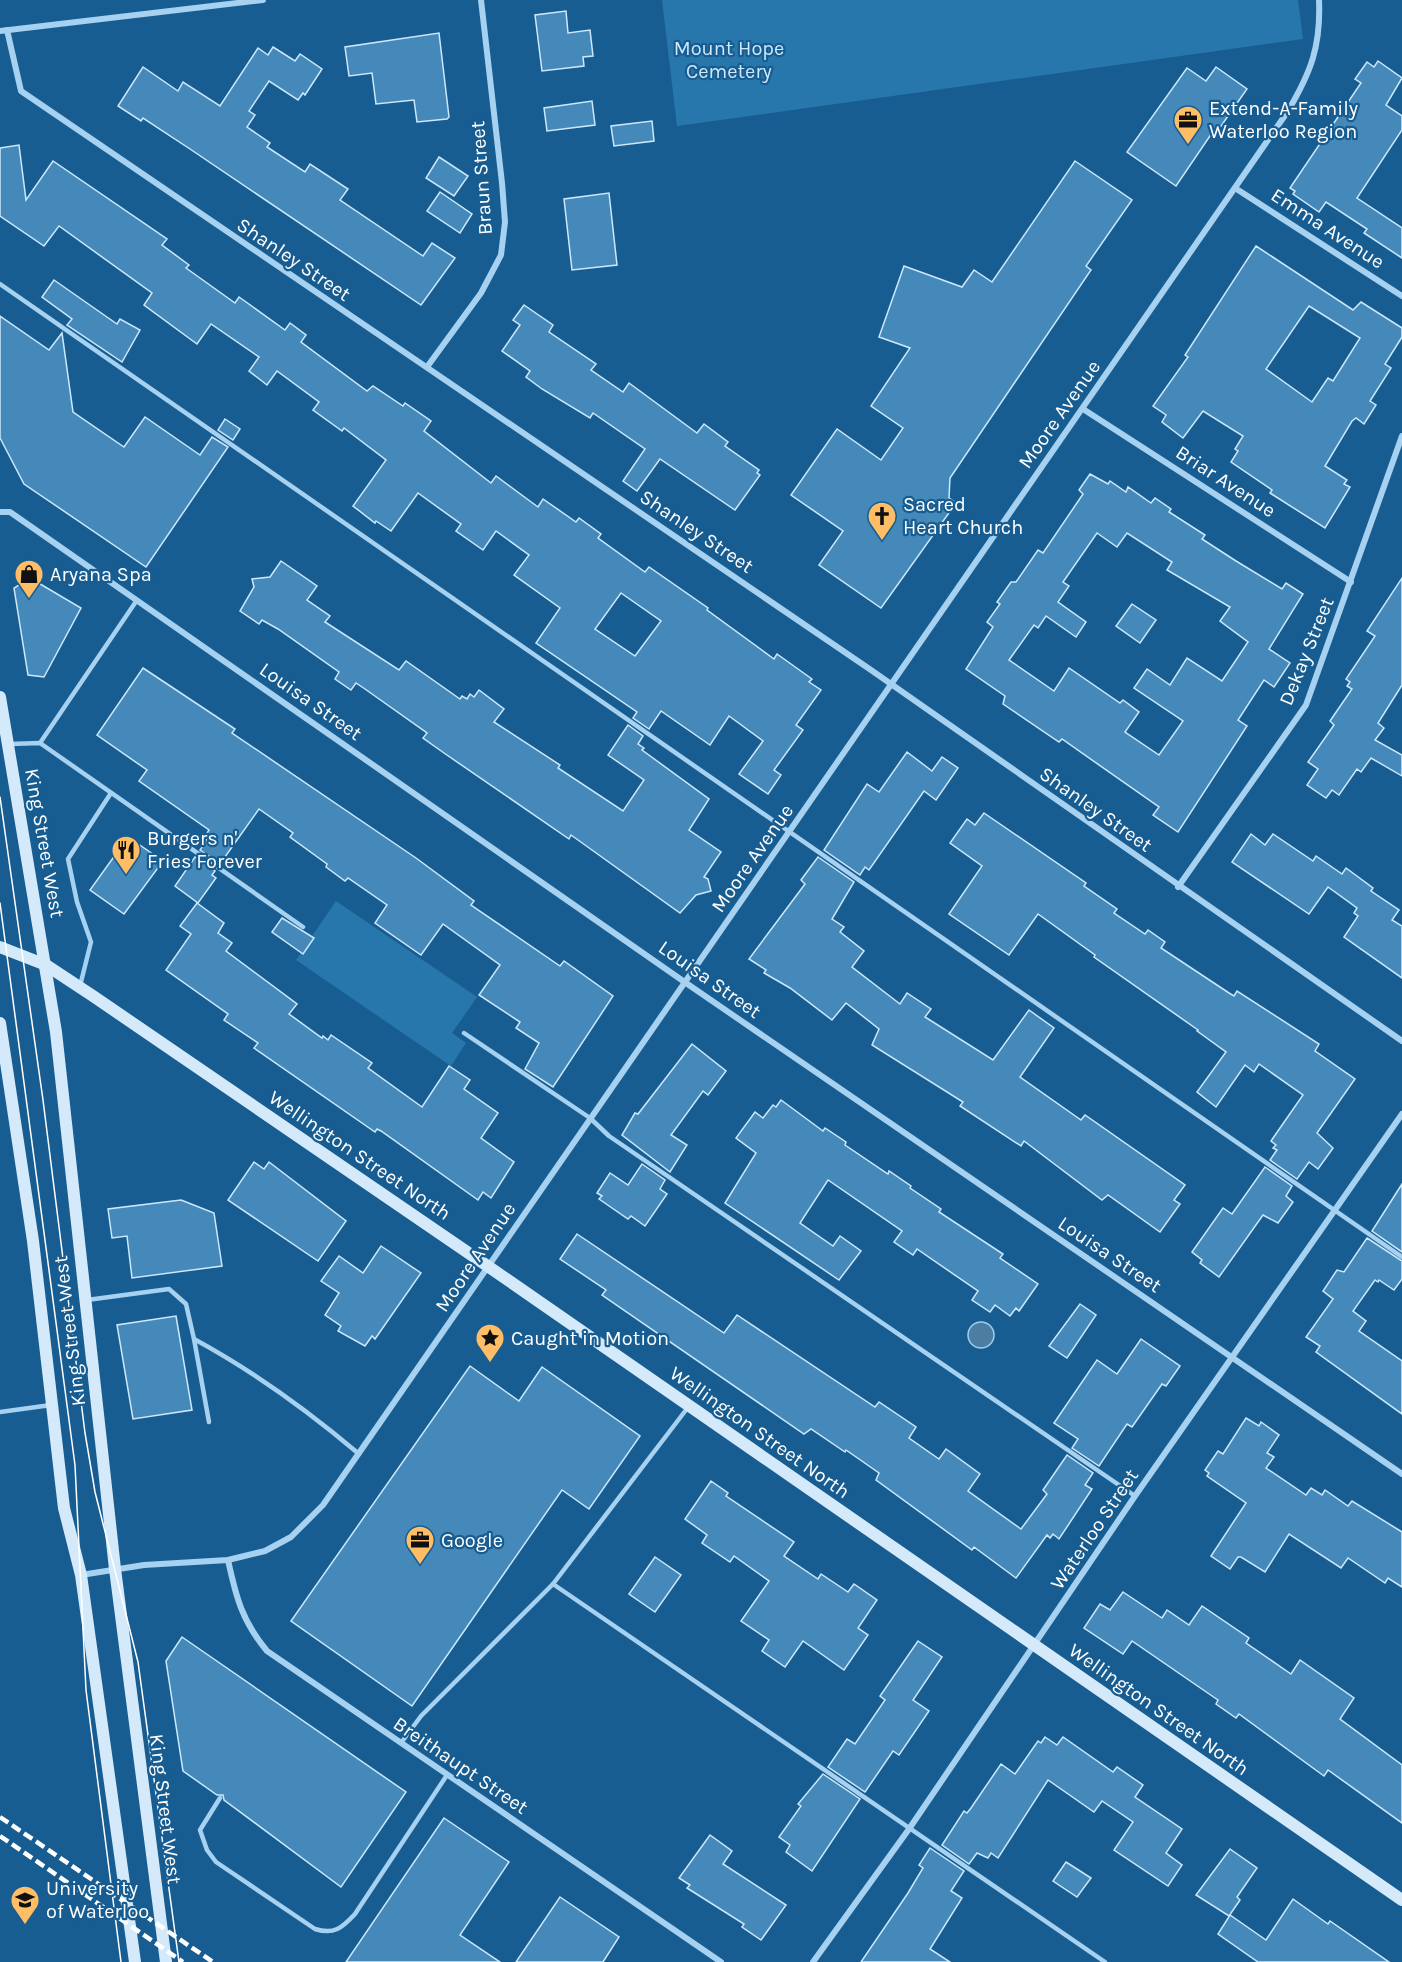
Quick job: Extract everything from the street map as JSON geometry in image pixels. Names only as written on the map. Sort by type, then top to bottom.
[{"type":"main road","name":"King Street West","points":[[0,697],[46,965],[115,1569],[166,1962]]},
{"type":"main road","name":"Wellington Street North","points":[[0,947],[46,965],[80,988],[489,1267],[1402,1900]]},
{"type":"main road","name":"King Street West","points":[[0,1023],[33,1241],[64,1508],[81,1575],[135,1962]]},
{"type":"street","points":[[4,30],[263,0]]},
{"type":"street","name":"Braun Street","points":[[427,368],[481,293],[501,255],[505,222],[502,183],[481,0]]},
{"type":"street","name":"Moore Avenue","points":[[81,1575],[115,1569],[228,1560],[265,1551],[291,1537],[323,1505],[1235,188],[1307,79],[1317,53],[1319,0]]},
{"type":"street","name":"Shanley Street","points":[[4,30],[21,91],[892,684],[1178,887],[1402,1041]]},
{"type":"street","name":"Emma Avenue","points":[[1235,188],[1402,296]]},
{"type":"street","name":"Briar Avenue","points":[[1083,409],[1351,582]]},
{"type":"street","name":"Dekay Street","points":[[1178,887],[1306,705],[1402,436]]},
{"type":"street","name":"Louisa Street","points":[[0,512],[10,512],[686,983],[1402,1474]]},
{"type":"street","name":"Waterloo Street","points":[[813,1962],[909,1829],[1135,1496],[1402,1114]]},
{"type":"street","name":"Breithaupt Street","points":[[228,1560],[236,1602],[248,1626],[267,1651],[721,1962]]},
{"type":"lane","points":[[0,284],[1334,1212],[1402,1257]]},
{"type":"lane","points":[[40,743],[137,600]]},
{"type":"lane","points":[[7,744],[40,743],[303,927]]},
{"type":"lane","points":[[80,988],[91,942],[77,902],[68,859],[111,793]]},
{"type":"lane","points":[[464,1033],[590,1118],[609,1136],[1135,1496]]},
{"type":"lane","points":[[85,1300],[169,1289],[186,1304],[209,1422]]},
{"type":"lane","points":[[194,1339],[236,1362],[284,1395],[319,1420],[358,1454]]},
{"type":"lane","points":[[0,1412],[51,1405]]},
{"type":"lane","points":[[400,1743],[421,1716],[553,1584],[689,1406]]},
{"type":"lane","points":[[553,1584],[1105,1962]]},
{"type":"lane","points":[[220,1798],[200,1830],[207,1850],[216,1862],[315,1929],[327,1933],[341,1929],[355,1914],[447,1775]]},
{"type":"green space","name":"Mount Hope Cemetery","points":[[662,0],[1298,0],[1303,39],[677,126]]},
{"type":"green space","points":[[336,901],[477,997],[452,1033],[466,1043],[451,1066],[296,960]]},
{"type":"shaded area","points":[[981,1322],[990,1326],[994,1335],[990,1344],[981,1348],[972,1344],[968,1335],[972,1326]]},
{"type":"building","points":[[566,11],[568,33],[590,30],[593,56],[583,57],[584,66],[542,71],[535,15]]},
{"type":"building","points":[[439,33],[449,117],[447,119],[417,122],[414,100],[376,104],[372,73],[349,76],[345,47]]},
{"type":"building","points":[[273,47],[295,61],[300,54],[322,69],[305,95],[303,93],[298,100],[269,81],[249,111],[255,115],[247,127],[270,143],[267,147],[305,172],[310,164],[348,189],[340,200],[423,256],[432,243],[455,258],[421,305],[143,118],[141,121],[118,106],[143,67],[178,91],[183,82],[220,106],[258,48],[268,55]]},
{"type":"building","points":[[1378,61],[1402,78],[1386,105],[1402,116],[1402,130],[1357,198],[1402,228],[1402,258],[1364,233],[1367,229],[1326,202],[1319,212],[1293,194],[1295,191],[1290,188],[1361,83],[1355,79],[1367,62],[1374,67]]},
{"type":"building","points":[[1216,67],[1247,89],[1219,129],[1216,127],[1176,186],[1127,152],[1187,68],[1206,81]]},
{"type":"building","points":[[592,101],[595,125],[547,131],[544,108]]},
{"type":"building","points":[[652,121],[654,141],[614,146],[611,126]]},
{"type":"building","points":[[19,145],[26,200],[53,161],[167,239],[162,245],[189,265],[186,268],[235,303],[239,297],[285,330],[290,323],[306,335],[301,342],[367,391],[373,386],[403,406],[405,403],[431,421],[424,431],[491,483],[496,476],[538,507],[543,499],[576,522],[579,518],[601,534],[598,538],[645,572],[649,567],[708,608],[707,610],[774,659],[777,654],[812,679],[809,682],[821,690],[796,725],[803,730],[774,770],[781,775],[768,794],[739,774],[763,741],[729,716],[710,745],[661,711],[649,729],[633,718],[637,712],[536,643],[560,608],[514,575],[529,555],[496,531],[483,550],[456,531],[461,524],[418,493],[391,531],[376,521],[375,523],[353,506],[386,460],[344,428],[342,431],[313,410],[319,402],[277,371],[267,385],[249,371],[259,357],[211,324],[197,344],[144,305],[152,293],[59,226],[44,246],[0,216],[0,148]],"holes":[[[621,593],[661,621],[635,656],[595,629]]]},
{"type":"building","points":[[439,157],[468,176],[454,196],[426,178]]},
{"type":"building","points":[[1075,161],[1132,200],[1086,266],[1091,270],[950,478],[949,498],[956,503],[881,608],[819,565],[843,531],[791,495],[837,429],[881,460],[903,428],[871,406],[910,348],[879,337],[904,266],[962,287],[974,270],[992,282]]},
{"type":"building","points":[[440,192],[472,214],[460,233],[427,211]]},
{"type":"building","points":[[609,193],[617,265],[572,270],[564,199]]},
{"type":"building","points":[[1256,246],[1353,310],[1361,302],[1402,328],[1402,337],[1385,364],[1391,368],[1370,401],[1376,405],[1364,424],[1356,418],[1352,421],[1325,466],[1347,480],[1344,484],[1350,487],[1325,528],[1270,493],[1272,490],[1231,462],[1238,451],[1235,449],[1243,436],[1203,411],[1183,438],[1162,422],[1166,415],[1153,406],[1188,357],[1185,355]],"holes":[[[1309,306],[1360,338],[1333,381],[1328,378],[1312,402],[1266,369]]]},
{"type":"building","points":[[54,280],[117,324],[120,319],[140,330],[122,362],[67,325],[72,319],[42,297]]},
{"type":"building","points":[[524,305],[553,325],[549,332],[596,364],[591,370],[623,392],[629,383],[697,433],[704,424],[728,442],[725,446],[759,470],[757,473],[760,475],[735,510],[660,459],[637,491],[623,481],[645,449],[593,413],[590,418],[542,389],[526,377],[530,371],[502,351],[520,325],[513,320]]},
{"type":"building","points":[[0,316],[49,350],[62,333],[73,412],[124,447],[145,417],[200,455],[212,437],[228,447],[146,567],[24,484],[0,438]]},
{"type":"building","points":[[225,419],[240,429],[233,440],[218,430]]},
{"type":"building","points":[[1090,474],[1108,484],[1110,481],[1126,492],[1128,487],[1151,503],[1155,498],[1171,509],[1169,512],[1205,535],[1202,539],[1282,589],[1286,583],[1303,594],[1269,649],[1290,663],[1274,687],[1264,680],[1238,720],[1247,726],[1178,832],[1153,815],[1159,807],[1062,739],[1059,742],[1003,704],[1005,696],[966,669],[993,627],[987,622],[1000,604],[997,602],[1011,582],[1016,582],[1038,550],[1043,553],[1083,494],[1079,490]],"holes":[[[1097,533],[1117,547],[1127,533],[1172,562],[1167,570],[1230,607],[1220,621],[1248,642],[1222,681],[1187,658],[1170,685],[1147,669],[1134,688],[1183,721],[1159,755],[1125,732],[1139,712],[1123,700],[1120,703],[1069,668],[1054,691],[1009,660],[1034,625],[1038,628],[1046,616],[1076,637],[1086,622],[1058,602],[1069,586],[1063,582]]]},
{"type":"building","points":[[281,561],[317,586],[307,600],[330,616],[325,622],[399,670],[406,661],[460,699],[462,696],[467,699],[470,694],[474,697],[479,690],[504,709],[494,722],[560,765],[558,768],[623,811],[644,780],[608,755],[628,725],[643,736],[638,744],[644,748],[642,750],[709,799],[689,830],[721,852],[704,877],[708,879],[711,891],[696,895],[680,913],[571,835],[569,839],[444,753],[423,738],[427,733],[365,689],[356,683],[351,690],[335,679],[339,672],[278,629],[262,620],[259,624],[240,611],[254,587],[252,579],[270,577]]},
{"type":"building","points":[[30,578],[81,608],[44,677],[28,675],[14,588]]},
{"type":"building","points":[[1402,578],[1402,685],[1378,723],[1384,728],[1375,740],[1402,755],[1402,776],[1371,758],[1361,772],[1357,769],[1339,795],[1332,790],[1326,798],[1307,785],[1318,769],[1308,762],[1334,725],[1330,721],[1352,689],[1347,686],[1350,682],[1346,679],[1375,636],[1367,631]]},
{"type":"building","points":[[1132,604],[1156,620],[1140,643],[1116,626]]},
{"type":"building","points":[[143,668],[235,729],[232,733],[416,858],[474,901],[471,905],[560,966],[564,961],[613,996],[553,1087],[525,1069],[539,1043],[516,1028],[520,1022],[479,995],[500,965],[443,924],[421,955],[375,923],[387,905],[348,878],[345,881],[326,867],[327,864],[290,837],[293,833],[259,809],[220,864],[200,850],[207,840],[204,838],[209,830],[139,781],[147,770],[97,735]]},
{"type":"building","points":[[907,752],[932,771],[942,757],[958,768],[936,800],[924,791],[869,870],[865,867],[860,875],[824,850],[867,784],[879,792]]},
{"type":"building","points":[[984,813],[1086,883],[1084,886],[1117,909],[1114,913],[1145,934],[1148,930],[1165,942],[1161,948],[1229,993],[1234,996],[1237,991],[1319,1044],[1315,1051],[1355,1079],[1317,1133],[1333,1148],[1318,1169],[1309,1162],[1297,1179],[1270,1160],[1277,1150],[1273,1148],[1276,1145],[1271,1141],[1303,1095],[1259,1064],[1254,1072],[1245,1065],[1216,1107],[1197,1092],[1226,1052],[1094,957],[1095,955],[1038,914],[1009,955],[949,914],[982,866],[950,843],[967,819],[975,825]]},
{"type":"building","points":[[1251,834],[1265,845],[1273,834],[1313,861],[1316,856],[1342,874],[1346,868],[1373,888],[1371,891],[1399,910],[1392,920],[1402,926],[1402,978],[1344,937],[1358,916],[1354,913],[1357,908],[1328,887],[1309,914],[1232,862]]},
{"type":"building","name":"Burgers n' Fries Forever","points":[[128,837],[163,861],[124,914],[90,890]]},
{"type":"building","points":[[195,857],[215,871],[212,875],[216,878],[198,903],[175,886]]},
{"type":"building","points":[[818,857],[854,882],[832,919],[844,927],[840,932],[864,951],[852,967],[900,1004],[907,993],[931,1009],[925,1017],[993,1060],[1029,1010],[1054,1028],[1020,1077],[1081,1120],[1085,1115],[1185,1185],[1174,1200],[1180,1204],[1160,1232],[1108,1195],[1102,1200],[1024,1141],[1021,1146],[960,1106],[963,1102],[872,1045],[879,1029],[846,1003],[832,1020],[790,988],[764,973],[766,970],[749,959],[805,884],[801,880]]},
{"type":"building","points":[[197,903],[224,923],[218,933],[232,943],[226,951],[297,1004],[289,1014],[322,1038],[323,1036],[328,1040],[331,1035],[372,1063],[368,1068],[422,1107],[449,1066],[470,1080],[464,1089],[498,1113],[481,1138],[514,1162],[491,1198],[483,1192],[478,1200],[381,1131],[377,1129],[375,1132],[254,1048],[258,1043],[224,1020],[228,1014],[166,970],[191,934],[180,926]]},
{"type":"building","points":[[282,918],[314,938],[303,954],[272,932]]},
{"type":"building","points":[[692,1044],[726,1071],[708,1095],[703,1091],[671,1135],[687,1145],[670,1172],[622,1135],[635,1113],[638,1114]]},
{"type":"building","points":[[781,1100],[823,1131],[825,1128],[846,1142],[845,1145],[888,1174],[889,1171],[911,1186],[910,1188],[941,1209],[939,1212],[1003,1254],[1000,1258],[1038,1284],[1019,1311],[1016,1308],[1010,1316],[995,1305],[990,1312],[972,1300],[978,1291],[917,1249],[913,1255],[894,1242],[902,1231],[828,1180],[800,1223],[833,1246],[840,1236],[861,1251],[839,1280],[725,1203],[756,1153],[736,1138],[755,1112],[763,1118],[773,1105],[776,1107]]},
{"type":"building","points":[[254,1162],[264,1169],[269,1162],[346,1221],[318,1261],[228,1200]]},
{"type":"building","points":[[642,1164],[665,1180],[660,1189],[667,1194],[645,1226],[631,1216],[628,1219],[599,1199],[602,1196],[597,1193],[610,1173],[628,1185]]},
{"type":"building","points":[[1265,1167],[1292,1186],[1286,1196],[1293,1202],[1278,1223],[1263,1215],[1219,1277],[1200,1263],[1202,1260],[1192,1252],[1223,1208],[1232,1214]]},
{"type":"building","points":[[1402,1184],[1402,1252],[1372,1231]]},
{"type":"building","points":[[181,1200],[214,1213],[222,1266],[132,1278],[127,1236],[112,1238],[108,1209]]},
{"type":"building","points":[[577,1234],[724,1333],[737,1315],[875,1407],[879,1402],[916,1427],[909,1438],[939,1459],[946,1449],[980,1474],[968,1491],[1021,1529],[1047,1494],[1043,1490],[1067,1455],[1093,1473],[1085,1485],[1092,1489],[1059,1539],[1053,1534],[1050,1538],[1047,1535],[1016,1578],[974,1547],[972,1550],[876,1480],[879,1473],[846,1450],[845,1452],[811,1429],[804,1434],[602,1295],[606,1290],[560,1259]]},
{"type":"building","points":[[1367,1238],[1402,1261],[1402,1279],[1394,1290],[1379,1280],[1378,1282],[1375,1280],[1353,1311],[1366,1321],[1359,1331],[1402,1361],[1402,1414],[1316,1352],[1320,1346],[1306,1337],[1333,1299],[1323,1291],[1337,1270],[1344,1272]]},
{"type":"building","points":[[381,1246],[421,1273],[375,1339],[372,1336],[365,1346],[338,1331],[341,1326],[325,1315],[339,1293],[321,1281],[339,1256],[363,1273]]},
{"type":"building","points":[[1080,1304],[1096,1315],[1067,1358],[1049,1346]]},
{"type":"building","points":[[176,1316],[192,1410],[133,1419],[117,1325]]},
{"type":"building","points":[[1141,1339],[1180,1366],[1166,1386],[1162,1384],[1132,1427],[1127,1424],[1099,1466],[1072,1448],[1078,1439],[1054,1423],[1097,1360],[1117,1374]]},
{"type":"building","name":"Google","points":[[470,1366],[519,1401],[542,1367],[640,1436],[589,1509],[562,1490],[412,1706],[291,1621]]},
{"type":"building","points":[[1246,1418],[1259,1426],[1261,1422],[1279,1435],[1267,1453],[1274,1457],[1266,1468],[1306,1495],[1311,1488],[1322,1495],[1325,1490],[1348,1506],[1352,1501],[1402,1532],[1402,1587],[1388,1578],[1385,1583],[1348,1558],[1341,1568],[1289,1534],[1265,1572],[1241,1557],[1238,1557],[1230,1569],[1211,1556],[1246,1503],[1207,1476],[1209,1473],[1205,1470],[1218,1451],[1223,1454]]},
{"type":"building","points":[[711,1481],[728,1493],[726,1496],[794,1542],[784,1556],[818,1579],[821,1574],[848,1592],[854,1584],[877,1600],[858,1628],[868,1635],[844,1670],[803,1641],[785,1667],[762,1651],[769,1640],[741,1621],[769,1581],[734,1556],[730,1562],[702,1543],[707,1535],[685,1519]]},
{"type":"building","points":[[655,1557],[681,1575],[655,1612],[629,1594]]},
{"type":"building","points":[[1123,1592],[1162,1618],[1167,1610],[1189,1625],[1202,1606],[1249,1638],[1246,1643],[1291,1674],[1300,1660],[1354,1698],[1340,1719],[1402,1765],[1402,1823],[1328,1770],[1324,1776],[1239,1714],[1236,1718],[1216,1704],[1218,1700],[1132,1641],[1123,1654],[1084,1628],[1100,1604],[1110,1610]]},
{"type":"building","points":[[182,1637],[406,1792],[341,1887],[224,1800],[223,1795],[217,1795],[183,1771],[166,1661]]},
{"type":"building","points":[[918,1641],[942,1657],[913,1700],[929,1711],[899,1755],[893,1751],[865,1792],[828,1767],[847,1739],[855,1744],[885,1700],[880,1696]]},
{"type":"building","points":[[1045,1737],[1057,1745],[1063,1737],[1113,1772],[1117,1767],[1143,1785],[1135,1797],[1182,1829],[1166,1853],[1182,1865],[1168,1886],[1114,1850],[1133,1822],[1102,1801],[1094,1812],[1048,1780],[998,1858],[991,1853],[988,1858],[977,1853],[969,1864],[942,1845],[964,1811],[967,1813],[971,1808],[1001,1764],[1015,1774],[1038,1741],[1041,1743]]},
{"type":"building","points":[[823,1774],[860,1799],[812,1871],[786,1852],[790,1845],[779,1837],[801,1806],[798,1804]]},
{"type":"building","points":[[444,1818],[509,1862],[460,1935],[500,1962],[346,1962]]},
{"type":"building","points":[[710,1835],[732,1851],[723,1864],[786,1905],[761,1940],[742,1927],[744,1924],[687,1888],[690,1885],[679,1878]]},
{"type":"building","points":[[930,1848],[964,1871],[951,1891],[962,1898],[930,1949],[950,1962],[861,1962],[908,1893],[923,1868],[919,1865]]},
{"type":"building","points":[[1230,1849],[1257,1868],[1237,1897],[1240,1900],[1229,1916],[1196,1895]]},
{"type":"building","points":[[1066,1862],[1091,1878],[1077,1897],[1053,1881]]},
{"type":"building","points":[[560,1897],[619,1937],[603,1962],[516,1962]]},
{"type":"building","points":[[1293,1899],[1328,1924],[1330,1921],[1389,1962],[1258,1962],[1218,1934],[1230,1915],[1266,1940]]},
{"type":"tram line","points":[[0,797],[43,1100],[85,1433],[95,1492],[138,1662],[179,1962]]},
{"type":"tram line","points":[[0,903],[75,1465],[86,1690],[121,1962]]},
{"type":"railway","points":[[0,1817],[213,1962]]},
{"type":"railway","points":[[0,1836],[183,1962]]},
{"type":"place","name":"Extend-A-Family Waterloo Region","points":[[1188,146]]},
{"type":"place","name":"Sacred Heart Church","points":[[882,542]]},
{"type":"place","name":"Aryana Spa","points":[[29,600]]},
{"type":"place","name":"Burgers n' Fries Forever","points":[[126,876]]},
{"type":"place","name":"Caught in Motion","points":[[490,1364]]},
{"type":"place","name":"Google","points":[[420,1566]]},
{"type":"place","name":"University of Waterloo","points":[[25,1926]]}]
